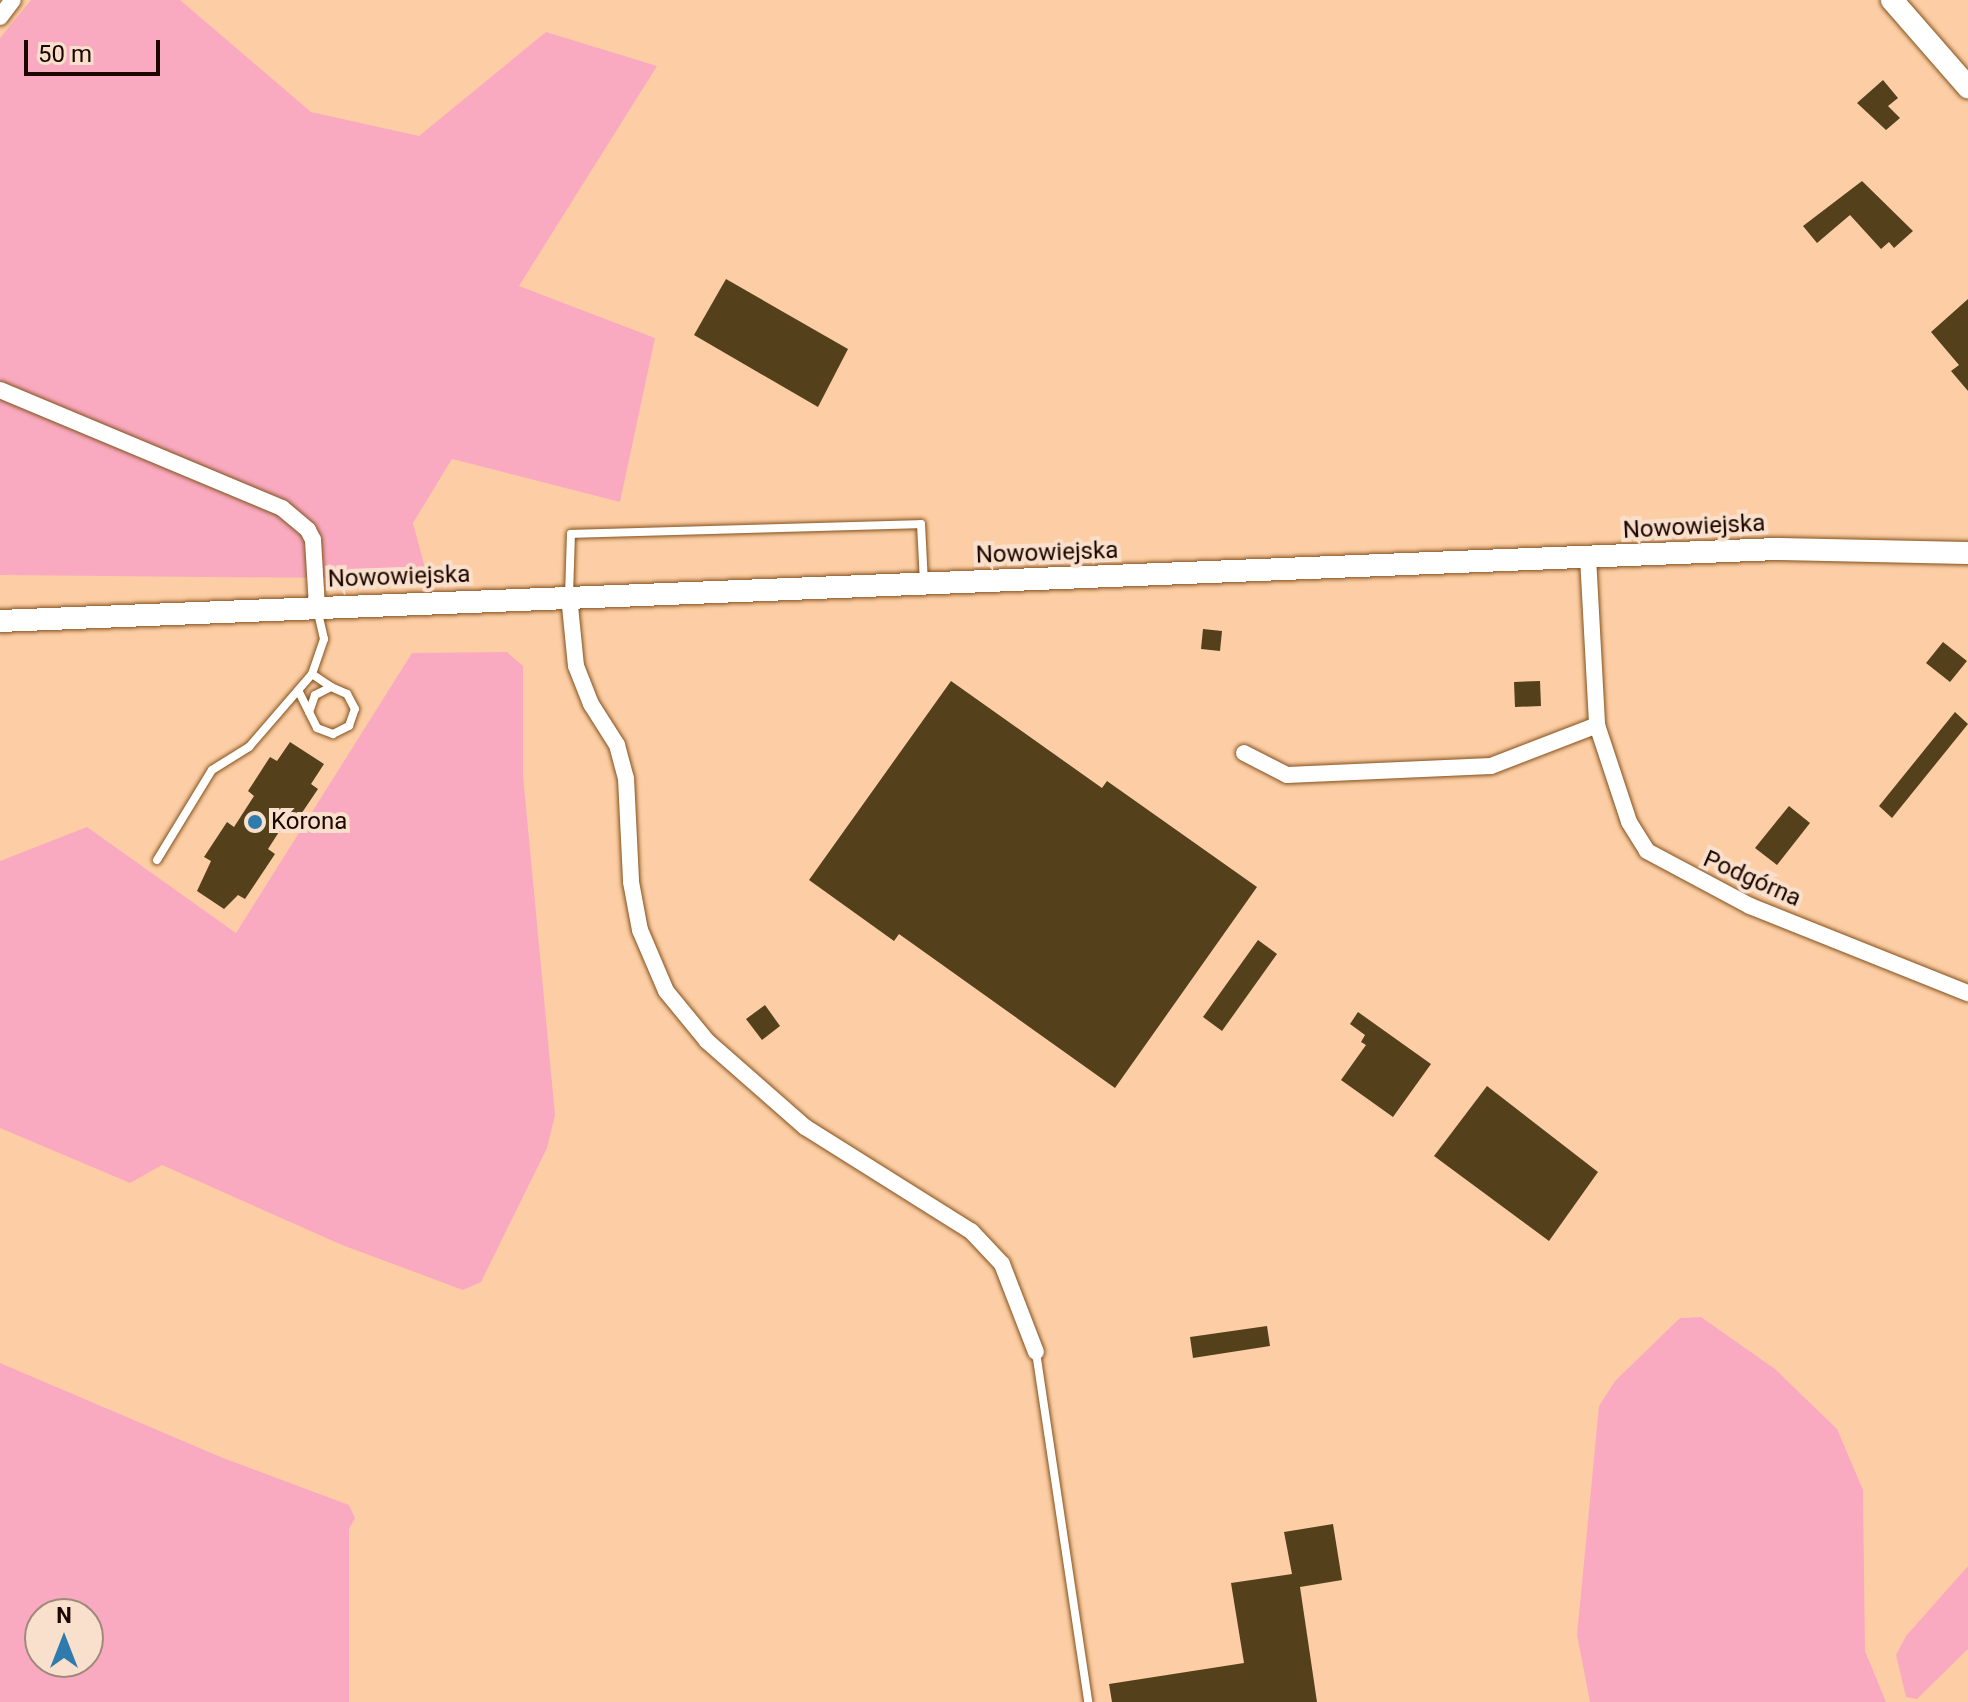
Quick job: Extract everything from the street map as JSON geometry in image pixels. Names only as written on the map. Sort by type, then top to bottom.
[{"type":"main road","points":[[1892,0],[1968,87]]},
{"type":"main road","name":"Nowowiejska","points":[[0,621],[1588,557],[1852,548],[1968,553]]},
{"type":"street","points":[[0,17],[13,0]]},
{"type":"street","points":[[0,390],[282,508],[308,530],[313,540],[317,607]]},
{"type":"street","name":"Podgórna","points":[[1588,557],[1597,725],[1629,822],[1647,851],[1750,906],[1968,993]]},
{"type":"street","points":[[569,596],[576,666],[591,704],[617,745],[626,778],[635,906],[666,991],[707,1041],[805,1127],[971,1231],[1002,1264],[1036,1352]]},
{"type":"street","points":[[1244,753],[1287,775],[1491,766],[1597,725]]},
{"type":"lane","points":[[569,596],[571,534],[921,524],[924,584]]},
{"type":"lane","points":[[157,860],[212,770],[249,747],[312,674],[324,639],[317,607]]},
{"type":"lane","points":[[299,692],[317,728],[333,734],[349,726],[355,709],[347,694],[312,674]]},
{"type":"lane","points":[[309,712],[315,695],[331,687]]},
{"type":"lane","points":[[1036,1352],[1088,1702]]},
{"type":"shaded area","points":[[31,0],[180,0],[311,112],[419,136],[546,32],[657,66],[519,286],[655,338],[620,502],[452,459],[413,523],[428,579],[0,575],[0,38]]},
{"type":"shaded area","points":[[507,652],[523,666],[523,775],[555,1115],[547,1148],[481,1282],[463,1290],[342,1245],[162,1165],[130,1183],[0,1128],[0,861],[87,827],[236,933],[412,653]]},
{"type":"shaded area","points":[[1701,1317],[1775,1369],[1837,1429],[1863,1490],[1865,1651],[1886,1702],[1590,1702],[1577,1635],[1599,1406],[1615,1381],[1680,1318]]},
{"type":"shaded area","points":[[0,1363],[223,1458],[349,1505],[355,1518],[349,1529],[349,1702],[0,1702]]},
{"type":"shaded area","points":[[1968,1566],[1968,1649],[1917,1699],[1906,1697],[1896,1655],[1906,1636]]},
{"type":"building","points":[[1883,80],[1898,98],[1888,106],[1900,118],[1886,130],[1857,103]]},
{"type":"building","points":[[1862,181],[1913,231],[1894,248],[1889,242],[1881,249],[1850,215],[1817,243],[1803,226]]},
{"type":"building","points":[[726,279],[848,349],[818,407],[694,335]]},
{"type":"building","points":[[1968,299],[1968,391],[1951,371],[1959,365],[1931,332]]},
{"type":"building","points":[[1203,629],[1222,631],[1220,651],[1201,649]]},
{"type":"building","points":[[1943,642],[1967,661],[1950,682],[1926,663]]},
{"type":"building","points":[[951,681],[1102,788],[1107,781],[1257,887],[1115,1088],[899,934],[894,941],[809,880]]},
{"type":"building","points":[[1540,681],[1541,706],[1515,707],[1514,682]]},
{"type":"building","points":[[1955,712],[1968,724],[1892,818],[1879,806]]},
{"type":"building","points":[[290,742],[324,764],[311,784],[318,789],[295,823],[288,818],[268,849],[275,854],[245,899],[238,895],[224,909],[197,891],[211,861],[204,857],[227,822],[234,827],[254,796],[248,791],[270,757],[277,761]]},
{"type":"building","points":[[1789,806],[1810,823],[1777,865],[1755,848]]},
{"type":"building","points":[[1258,940],[1277,954],[1222,1031],[1203,1017]]},
{"type":"building","points":[[765,1005],[780,1026],[762,1040],[746,1019]]},
{"type":"building","points":[[1358,1012],[1431,1064],[1393,1117],[1341,1080],[1366,1045],[1361,1042],[1365,1035],[1350,1024]]},
{"type":"building","points":[[1487,1086],[1598,1172],[1549,1241],[1434,1156]]},
{"type":"building","points":[[1267,1326],[1270,1346],[1193,1358],[1190,1337]]},
{"type":"building","points":[[1333,1524],[1342,1580],[1300,1587],[1317,1702],[1112,1702],[1109,1684],[1244,1663],[1231,1583],[1292,1574],[1284,1532]]},
{"type":"place","name":"Korona","points":[[255,822]]}]
